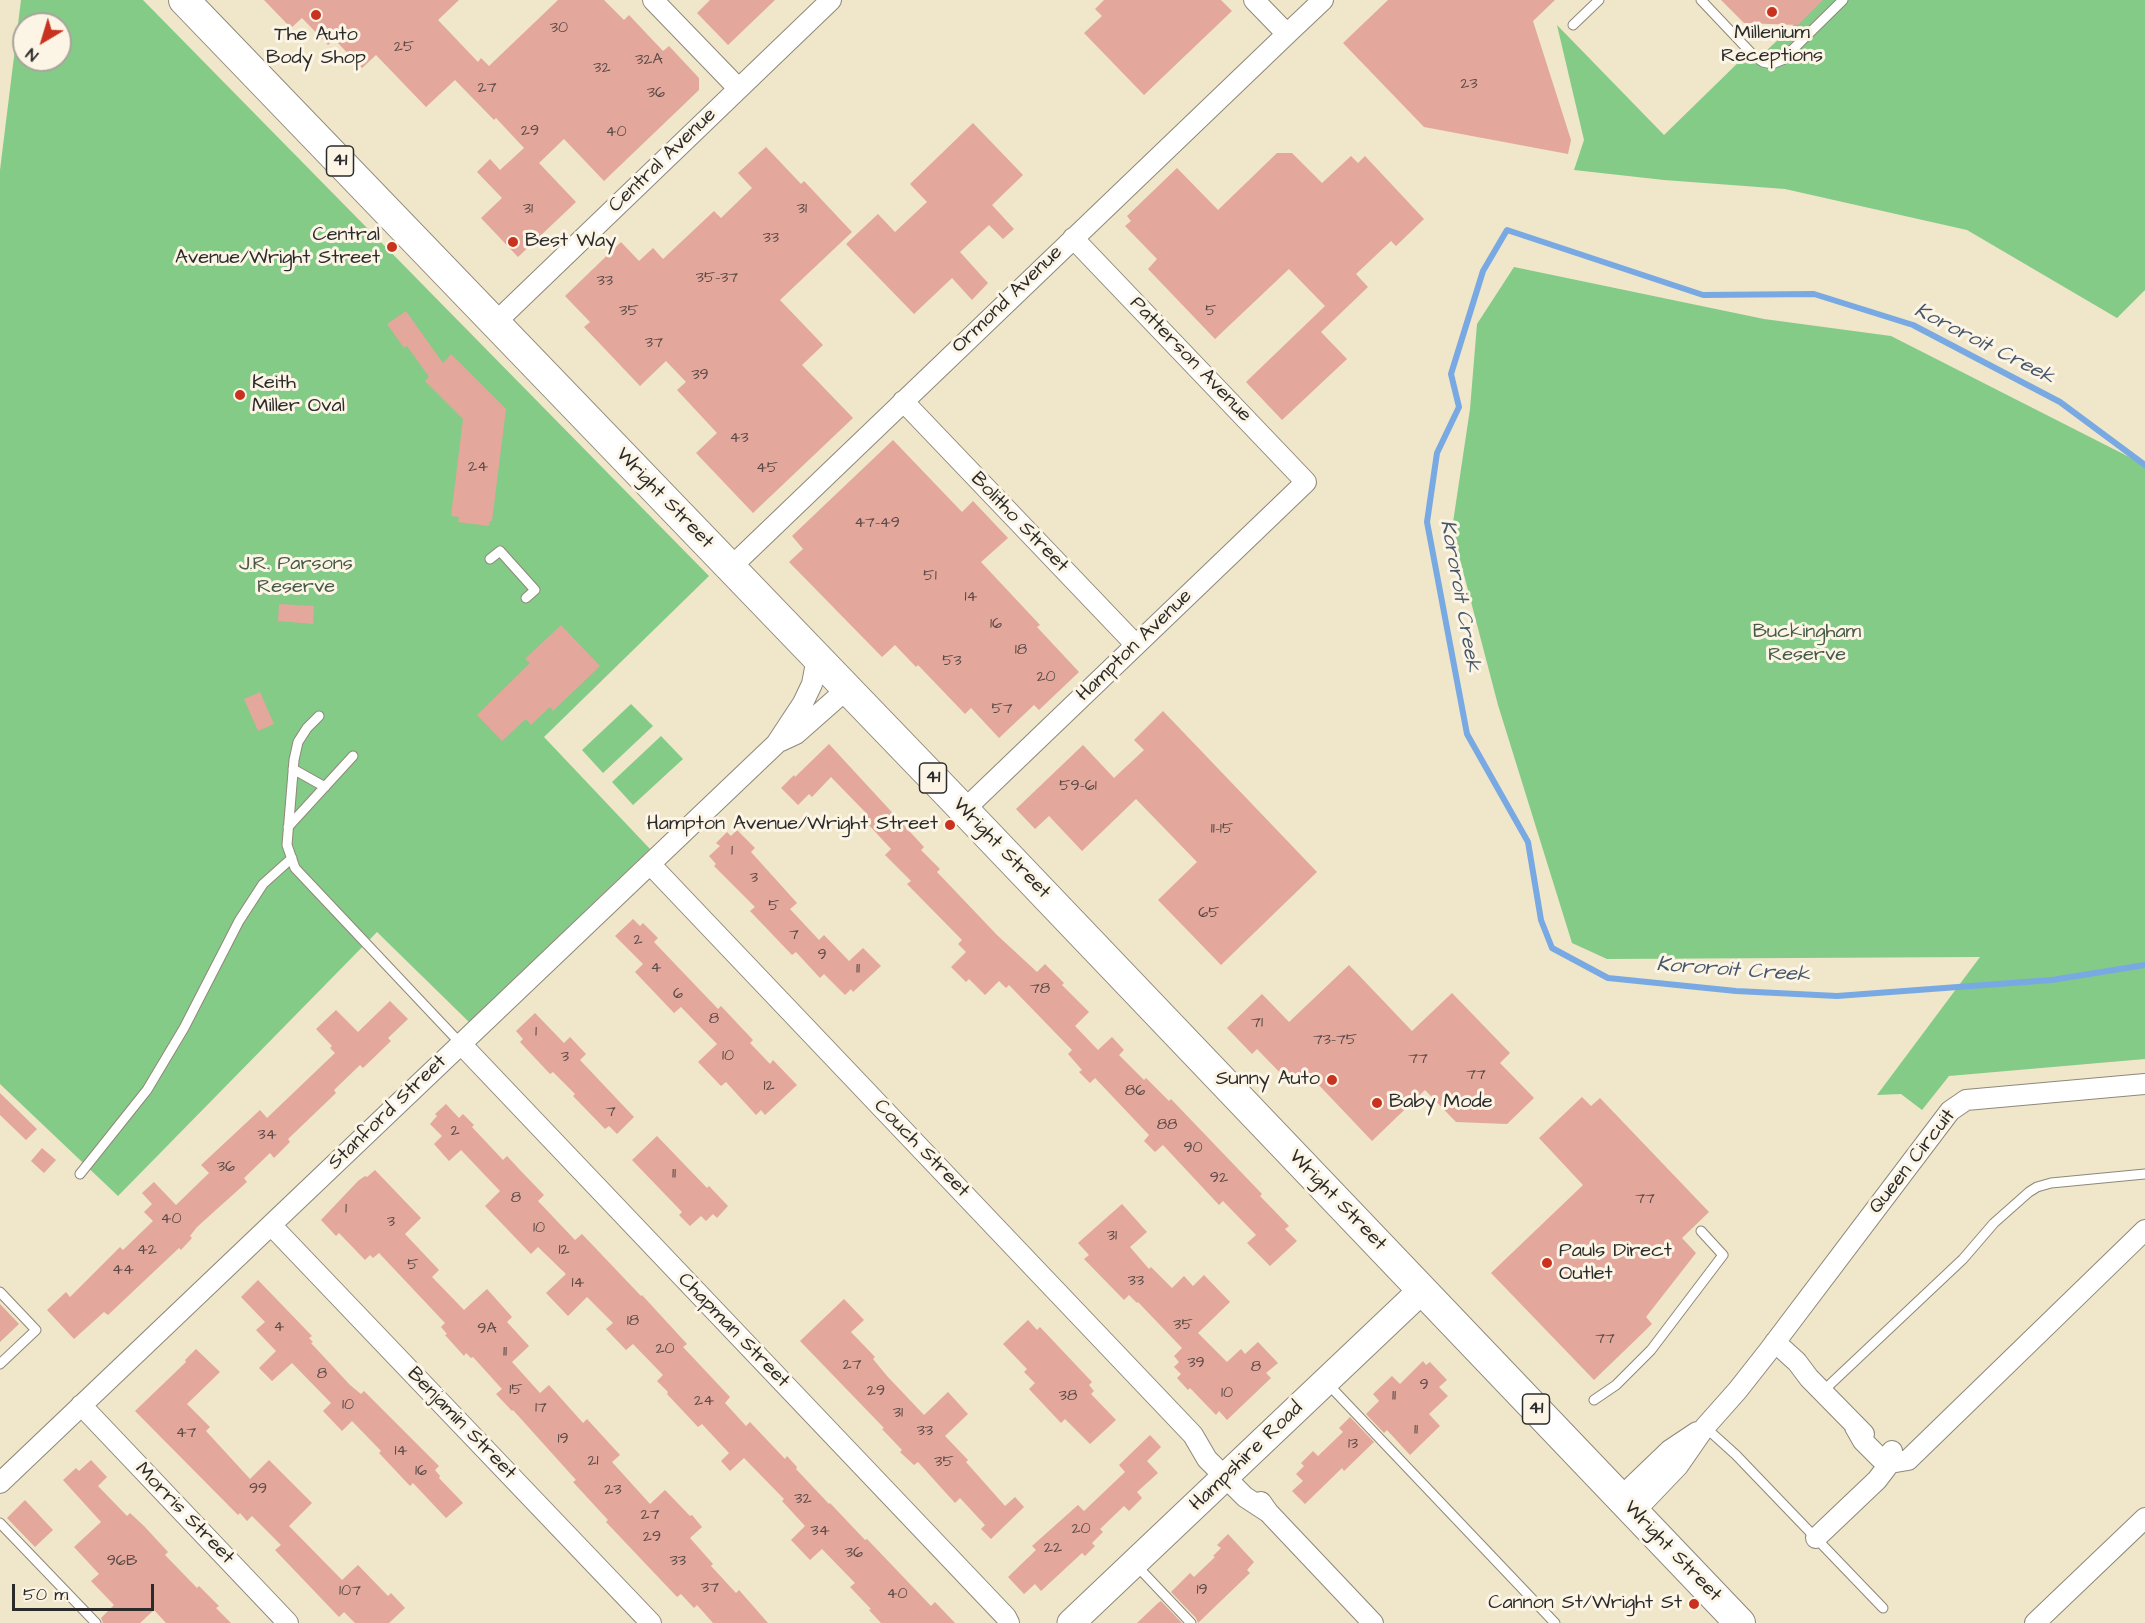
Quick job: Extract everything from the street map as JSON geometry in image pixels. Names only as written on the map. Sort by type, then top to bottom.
[{"type":"main road","name":"Wright Street","points":[[184,0],[964,810],[1740,1623]]},
{"type":"street","points":[[653,0],[738,88]]},
{"type":"street","name":"Central Avenue","points":[[495,323],[831,0]]},
{"type":"street","points":[[1254,0],[1287,34]]},
{"type":"street","name":"Ormond Avenue","points":[[730,568],[1323,0]]},
{"type":"street","name":"Patterson Avenue","points":[[1073,238],[1306,482]]},
{"type":"street","name":"Bolitho Street","points":[[903,400],[1136,645]]},
{"type":"street","name":"Hampton Avenue","points":[[964,810],[1306,482]]},
{"type":"street","name":"Stanford Street","points":[[0,1483],[776,744],[804,703],[812,684],[817,658]]},
{"type":"street","name":"Stanford Street","points":[[776,744],[796,734],[847,689]]},
{"type":"street","name":"Couch Street","points":[[650,864],[1193,1435],[1207,1459],[1230,1473],[1245,1497],[1268,1512],[1374,1623]]},
{"type":"street","name":"Chapman Street","points":[[461,1044],[1010,1621]]},
{"type":"street","name":"Queen Circuit","points":[[1627,1505],[1670,1450],[1705,1427],[1737,1391],[1950,1112],[1966,1100],[2145,1084]]},
{"type":"street","name":"Benjamin Street","points":[[271,1225],[651,1623]]},
{"type":"street","points":[[1816,1538],[1877,1480],[1891,1457],[1923,1443],[2145,1230]]},
{"type":"street","name":"Hampshire Road","points":[[1071,1623],[1422,1290]]},
{"type":"street","points":[[1771,1347],[1815,1385],[1855,1427],[1891,1457]]},
{"type":"street","name":"Morris Street","points":[[81,1405],[288,1623]]},
{"type":"street","points":[[2035,1623],[2145,1518]]},
{"type":"lane","points":[[1573,25],[1599,0]]},
{"type":"lane","points":[[1701,0],[1754,56],[1763,62],[1772,64],[1782,60],[1843,0]]},
{"type":"lane","points":[[490,559],[500,551],[535,590],[526,598]]},
{"type":"lane","points":[[318,716],[298,742],[293,769],[287,845],[295,868],[461,1044]]},
{"type":"lane","points":[[288,826],[353,756]]},
{"type":"lane","points":[[293,769],[325,786]]},
{"type":"lane","points":[[80,1174],[147,1090],[184,1028],[239,921],[264,884],[292,858]]},
{"type":"lane","points":[[1815,1385],[1963,1258],[1994,1223],[2029,1192],[2051,1183],[2145,1174]]},
{"type":"lane","points":[[1594,1400],[1616,1385],[1651,1350],[1723,1255],[1701,1231]]},
{"type":"lane","points":[[0,1292],[36,1330],[0,1364]]},
{"type":"lane","points":[[1326,1382],[1555,1623]]},
{"type":"lane","points":[[1705,1427],[1736,1455],[1883,1608]]},
{"type":"lane","points":[[0,1523],[96,1623]]},
{"type":"lane","points":[[1134,1563],[1191,1623]]},
{"type":"green space","name":"J.R. Parsons Reserve","points":[[21,0],[143,0],[709,576],[544,737],[650,849],[469,1022],[377,932],[118,1196],[0,1084],[0,170],[12,72],[72,72],[72,12],[20,12]]},
{"type":"green space","points":[[1820,0],[2145,0],[2145,290],[2117,318],[1967,230],[1785,189],[1664,180],[1574,170],[1584,140],[1557,25],[1664,135],[1746,55],[1754,56],[1765,52]]},
{"type":"green space","name":"Buckingham Reserve","points":[[1514,267],[1764,319],[1891,336],[2145,465],[2145,1059],[1949,1076],[1922,1110],[1901,1094],[1877,1095],[1980,957],[1607,959],[1572,943],[1498,705],[1452,529],[1470,409],[1477,324]]},
{"type":"green space","points":[[631,704],[653,726],[603,773],[582,750]]},
{"type":"green space","points":[[661,736],[683,759],[633,805],[612,782]]},
{"type":"building","points":[[264,0],[459,0],[438,20],[478,62],[481,58],[489,66],[558,0],[604,0],[624,20],[629,15],[663,51],[669,46],[699,78],[699,90],[604,181],[564,139],[539,163],[576,202],[518,257],[481,218],[502,198],[477,172],[490,159],[500,170],[524,148],[496,118],[494,120],[455,80],[426,107],[376,55],[362,68],[334,39],[328,45],[302,18],[291,28]]},
{"type":"building","points":[[710,0],[775,0],[728,45],[697,13]]},
{"type":"building","points":[[1104,0],[1221,0],[1232,11],[1144,95],[1084,33],[1102,16],[1095,9]]},
{"type":"building","points":[[1388,0],[1555,0],[1533,21],[1571,140],[1568,154],[1424,127],[1343,43]]},
{"type":"building","name":"Millenium Receptions","points":[[1721,0],[1823,0],[1798,25],[1744,23]]},
{"type":"building","points":[[973,123],[1023,175],[992,205],[1014,229],[1003,239],[989,225],[960,252],[988,283],[972,300],[952,278],[914,314],[846,244],[878,214],[895,232],[927,202],[910,184]]},
{"type":"building","points":[[766,147],[801,184],[804,181],[852,232],[780,300],[823,345],[802,365],[853,418],[753,513],[696,453],[717,433],[677,390],[686,382],[666,361],[640,386],[584,327],[590,322],[565,296],[621,242],[639,261],[653,248],[663,259],[714,211],[721,218],[752,188],[738,173]]},
{"type":"building","points":[[1277,153],[1292,153],[1322,183],[1351,156],[1358,163],[1365,156],[1424,219],[1396,246],[1391,241],[1356,274],[1368,287],[1321,332],[1347,359],[1282,420],[1246,382],[1325,306],[1289,269],[1215,339],[1148,269],[1157,259],[1125,226],[1131,221],[1127,216],[1177,168],[1218,210]]},
{"type":"building","points":[[406,311],[443,363],[451,354],[506,409],[492,521],[489,526],[458,522],[459,517],[451,516],[463,419],[425,381],[429,377],[407,346],[404,348],[387,324]]},
{"type":"building","points":[[893,440],[962,512],[973,501],[1008,538],[981,562],[1040,625],[1037,627],[1079,672],[1039,710],[1034,705],[999,738],[971,708],[965,714],[918,665],[916,667],[895,645],[882,657],[789,562],[803,549],[792,536]]},
{"type":"building","points":[[279,604],[314,606],[313,624],[278,621]]},
{"type":"building","points":[[561,625],[600,666],[553,711],[550,707],[531,725],[526,719],[502,741],[477,715],[530,663],[525,659]]},
{"type":"building","points":[[260,692],[274,724],[258,731],[244,699]]},
{"type":"building","points":[[1163,711],[1317,872],[1221,965],[1158,900],[1197,862],[1136,799],[1082,851],[1049,816],[1035,829],[1016,809],[1083,745],[1114,778],[1144,750],[1134,740]]},
{"type":"building","points":[[829,744],[924,847],[921,850],[940,869],[937,872],[997,935],[1037,972],[1045,964],[1064,983],[1062,985],[1089,1012],[1075,1026],[1098,1050],[1112,1037],[1124,1050],[1119,1055],[1144,1080],[1146,1078],[1169,1101],[1171,1099],[1262,1194],[1260,1196],[1289,1226],[1285,1229],[1297,1241],[1270,1266],[1247,1243],[1256,1235],[1223,1201],[1219,1205],[1163,1145],[1155,1152],[1144,1141],[1149,1135],[1095,1078],[1090,1083],[1079,1072],[1082,1070],[1068,1054],[1072,1050],[1009,985],[1006,988],[999,981],[985,995],[969,979],[966,982],[951,967],[966,952],[958,944],[962,940],[907,884],[911,881],[885,855],[891,849],[868,824],[871,822],[865,816],[867,814],[831,777],[812,797],[809,794],[798,805],[781,788]]},
{"type":"building","points":[[737,830],[755,848],[751,852],[797,903],[790,909],[819,940],[824,935],[849,961],[863,948],[881,966],[853,992],[851,989],[845,995],[824,974],[820,978],[796,952],[792,955],[750,911],[755,907],[714,866],[716,864],[709,856],[720,846],[716,843],[727,832],[731,836]]},
{"type":"building","points":[[633,919],[640,926],[643,923],[658,938],[654,942],[718,1009],[721,1006],[753,1040],[750,1043],[770,1064],[773,1060],[797,1085],[765,1115],[761,1110],[756,1115],[726,1082],[721,1086],[698,1062],[717,1044],[681,1007],[674,1013],[635,972],[643,964],[615,936]]},
{"type":"building","points":[[1349,965],[1412,1031],[1452,993],[1510,1053],[1500,1063],[1534,1098],[1507,1124],[1456,1122],[1425,1090],[1372,1141],[1315,1081],[1289,1082],[1257,1049],[1252,1054],[1227,1028],[1262,994],[1289,1022]]},
{"type":"building","points":[[390,1001],[408,1019],[388,1038],[391,1041],[363,1068],[360,1065],[334,1090],[336,1093],[288,1139],[290,1142],[274,1158],[270,1153],[244,1178],[247,1182],[197,1227],[190,1236],[192,1238],[181,1250],[179,1248],[108,1315],[104,1312],[74,1339],[47,1310],[66,1292],[70,1297],[120,1247],[123,1250],[153,1221],[144,1212],[152,1204],[142,1193],[154,1182],[176,1205],[209,1173],[201,1165],[260,1110],[267,1118],[335,1053],[330,1048],[332,1046],[316,1029],[336,1010],[358,1032]]},
{"type":"building","points":[[535,1013],[564,1043],[570,1037],[586,1054],[580,1060],[634,1117],[617,1134],[609,1126],[605,1129],[573,1096],[575,1094],[553,1072],[550,1074],[520,1042],[523,1039],[516,1031]]},
{"type":"building","points":[[0,1093],[37,1129],[26,1140],[0,1115]]},
{"type":"building","points":[[1582,1097],[1591,1106],[1600,1098],[1709,1212],[1682,1238],[1696,1253],[1646,1317],[1652,1324],[1594,1380],[1491,1273],[1583,1185],[1539,1138]]},
{"type":"building","points":[[446,1104],[459,1118],[463,1114],[503,1160],[507,1156],[544,1195],[538,1201],[575,1240],[582,1234],[642,1295],[687,1344],[683,1347],[730,1397],[725,1403],[746,1426],[750,1422],[785,1459],[787,1456],[829,1504],[865,1540],[867,1539],[931,1606],[935,1602],[955,1623],[881,1623],[850,1587],[855,1583],[822,1549],[810,1560],[791,1540],[805,1526],[782,1501],[784,1499],[744,1458],[730,1471],[721,1461],[729,1453],[702,1424],[698,1427],[667,1394],[668,1392],[657,1381],[663,1375],[633,1344],[626,1350],[606,1329],[613,1323],[587,1297],[568,1316],[546,1293],[566,1274],[538,1247],[531,1254],[485,1206],[500,1191],[461,1150],[449,1161],[434,1144],[442,1136],[430,1124],[437,1116],[435,1114]]},
{"type":"building","points":[[657,1136],[707,1188],[709,1186],[728,1206],[717,1218],[713,1214],[706,1221],[701,1216],[690,1226],[679,1215],[682,1212],[632,1160]]},
{"type":"building","points":[[42,1148],[56,1160],[44,1173],[31,1161]]},
{"type":"building","points":[[375,1170],[421,1218],[405,1234],[439,1270],[432,1277],[464,1310],[487,1289],[512,1317],[507,1322],[529,1346],[512,1362],[540,1393],[549,1385],[583,1423],[587,1419],[620,1455],[612,1462],[650,1504],[665,1490],[690,1516],[692,1515],[702,1527],[690,1538],[713,1564],[711,1566],[736,1593],[739,1590],[768,1623],[713,1623],[697,1605],[694,1608],[681,1594],[677,1597],[606,1522],[608,1520],[573,1482],[576,1480],[496,1394],[502,1389],[473,1357],[471,1358],[466,1353],[464,1356],[445,1335],[447,1334],[441,1327],[445,1323],[379,1253],[373,1258],[370,1255],[365,1260],[339,1233],[336,1236],[321,1220],[358,1181]]},
{"type":"building","points":[[1122,1204],[1147,1232],[1130,1247],[1149,1269],[1151,1267],[1172,1288],[1184,1276],[1193,1286],[1204,1275],[1230,1302],[1198,1333],[1227,1362],[1241,1349],[1245,1354],[1258,1342],[1278,1363],[1266,1373],[1271,1378],[1227,1420],[1219,1411],[1216,1415],[1177,1378],[1181,1374],[1174,1367],[1179,1362],[1174,1356],[1182,1348],[1138,1302],[1129,1295],[1124,1300],[1084,1259],[1089,1255],[1078,1243]]},
{"type":"building","points":[[258,1280],[312,1336],[309,1338],[313,1342],[311,1343],[350,1385],[361,1394],[364,1391],[439,1466],[435,1470],[439,1478],[463,1503],[446,1518],[413,1483],[410,1486],[352,1421],[342,1431],[323,1411],[331,1403],[292,1363],[272,1381],[259,1368],[276,1351],[256,1330],[265,1322],[241,1297]]},
{"type":"building","points":[[844,1299],[864,1320],[851,1332],[875,1357],[873,1359],[887,1376],[924,1415],[948,1392],[968,1414],[945,1436],[968,1460],[966,1462],[1005,1506],[1015,1497],[1024,1507],[991,1539],[981,1529],[985,1525],[960,1498],[955,1503],[918,1462],[914,1465],[900,1452],[902,1450],[882,1429],[884,1428],[800,1341]]},
{"type":"building","points":[[0,1304],[19,1324],[0,1342]]},
{"type":"building","points":[[1028,1320],[1037,1330],[1040,1327],[1092,1382],[1089,1385],[1094,1391],[1091,1394],[1116,1420],[1090,1444],[1065,1419],[1061,1423],[1029,1389],[1035,1383],[1024,1372],[1027,1369],[1003,1344]]},
{"type":"building","points":[[196,1349],[220,1372],[187,1404],[210,1427],[206,1431],[250,1479],[269,1460],[312,1503],[289,1526],[342,1580],[358,1565],[388,1596],[391,1593],[405,1608],[389,1623],[355,1623],[344,1612],[339,1617],[275,1550],[281,1545],[252,1516],[247,1521],[240,1513],[238,1515],[135,1411],[186,1362],[185,1360]]},
{"type":"building","points":[[1423,1361],[1426,1365],[1430,1362],[1447,1380],[1439,1387],[1448,1396],[1429,1414],[1440,1426],[1410,1455],[1387,1430],[1384,1433],[1366,1414],[1379,1401],[1373,1394],[1392,1376],[1400,1384]]},
{"type":"building","points":[[1350,1417],[1374,1442],[1344,1471],[1342,1468],[1305,1504],[1292,1491],[1303,1481],[1296,1474],[1304,1466],[1301,1463],[1313,1451],[1318,1456],[1343,1432],[1339,1428]]},
{"type":"building","points":[[1150,1435],[1161,1447],[1147,1461],[1158,1473],[1137,1492],[1142,1498],[1129,1511],[1124,1506],[1100,1529],[1103,1532],[1092,1543],[1095,1546],[1085,1556],[1082,1553],[1041,1591],[1035,1584],[1024,1594],[1008,1577],[1036,1550],[1032,1546],[1078,1505],[1084,1511],[1125,1472],[1119,1465]]},
{"type":"building","points":[[91,1460],[107,1477],[98,1486],[127,1516],[130,1513],[144,1526],[168,1552],[165,1555],[197,1588],[199,1586],[219,1606],[216,1608],[231,1623],[166,1623],[154,1610],[140,1623],[103,1623],[101,1618],[114,1605],[91,1581],[99,1574],[74,1547],[101,1522],[63,1480],[76,1468],[79,1471]]},
{"type":"building","points":[[25,1500],[53,1530],[35,1547],[7,1518]]},
{"type":"building","points":[[1228,1534],[1254,1562],[1247,1570],[1250,1573],[1198,1623],[1171,1592],[1190,1573],[1194,1577],[1215,1557],[1213,1556],[1221,1548],[1217,1545]]},
{"type":"building","points":[[1161,1601],[1182,1623],[1137,1623],[1158,1603]]},
{"type":"waterway","name":"Kororoit Creek","points":[[2145,465],[2060,402],[1913,325],[1814,294],[1703,295],[1507,230],[1483,271],[1451,374],[1459,407],[1437,453],[1427,522],[1467,734],[1528,842],[1541,920],[1552,948],[1608,978],[1736,991],[1837,996],[2052,980],[2145,965]]},
{"type":"place","name":"Millenium Receptions","points":[[1772,12]]},
{"type":"place","name":"The Auto Body Shop","points":[[316,15]]},
{"type":"place","name":"Best Way","points":[[513,242]]},
{"type":"place","name":"Central Avenue/Wright Street","points":[[392,247]]},
{"type":"place","name":"Keith Miller Oval","points":[[240,395]]},
{"type":"place","name":"Hampton Avenue/Wright Street","points":[[950,825]]},
{"type":"place","name":"Sunny Auto","points":[[1332,1080]]},
{"type":"place","name":"Baby Mode","points":[[1377,1103]]},
{"type":"place","name":"Pauls Direct Outlet","points":[[1547,1263]]},
{"type":"place","name":"Cannon St/Wright St","points":[[1694,1604]]}]
